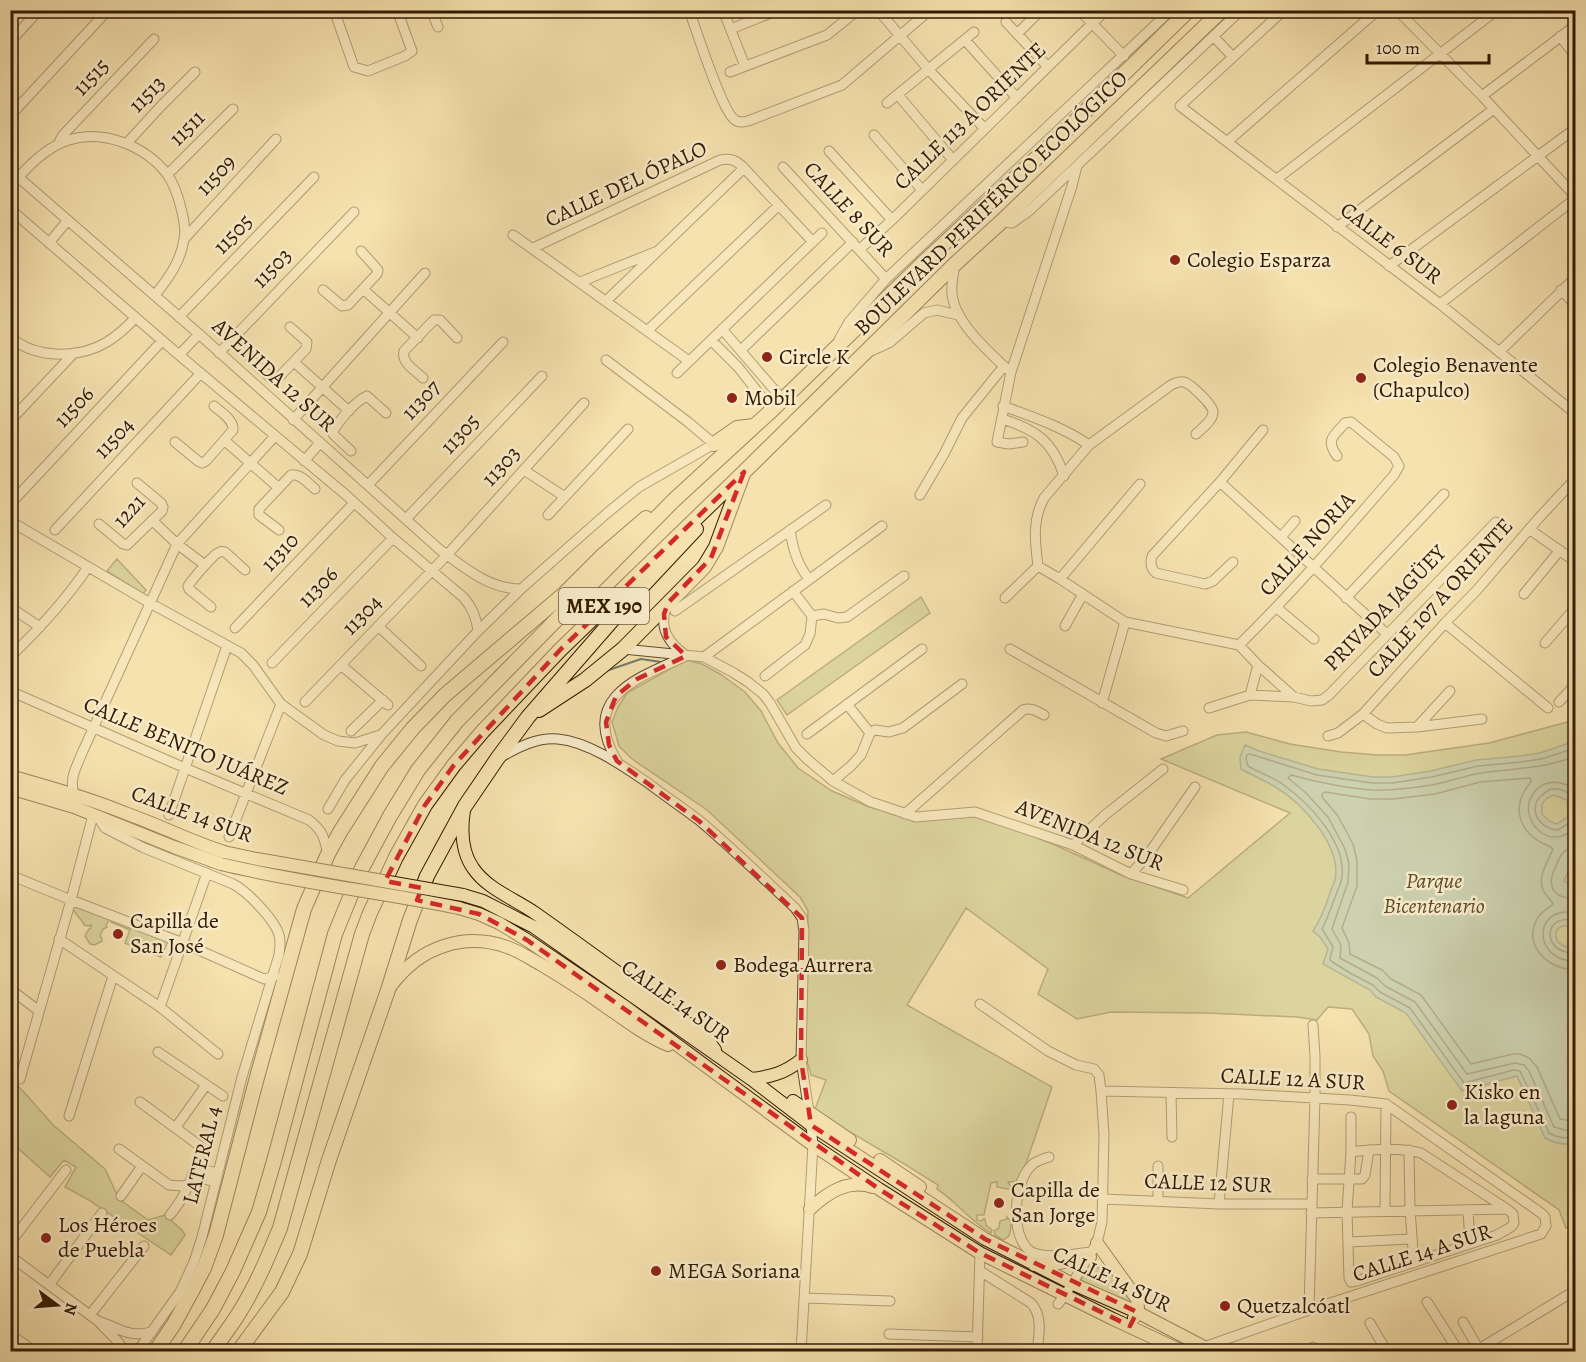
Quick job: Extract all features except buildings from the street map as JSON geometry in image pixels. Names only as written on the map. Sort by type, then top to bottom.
[{"type":"highway","name":"BOULEVARD PERIFÉRICO ECOLÓGICO","points":[[184,1352],[213,1309],[259,1212],[335,934],[362,868],[418,770],[457,721],[673,501],[772,411],[924,262],[1056,140],[1189,10]]},
{"type":"highway","name":"BOULEVARD PERIFÉRICO ECOLÓGICO","points":[[212,1352],[249,1296],[280,1228],[362,934],[370,913],[396,857],[425,804],[454,765],[560,650],[955,264],[1007,223],[1222,10]]},
{"type":"highway","points":[[714,444],[737,428],[754,426]]},
{"type":"highway","points":[[528,717],[585,680],[672,607],[711,558],[744,472]]},
{"type":"highway","points":[[238,1352],[282,1292],[300,1254],[329,1160],[410,920],[427,876],[465,806],[528,717],[636,593],[715,509],[727,486]]},
{"type":"highway","points":[[155,1352],[174,1324],[204,1268],[216,1235],[249,1079],[279,977],[304,909],[340,832],[382,766],[413,728],[445,695],[565,593],[603,555],[651,513],[673,501]]},
{"type":"main road","name":"CALLE 14 SUR","points":[[10,776],[74,794],[224,852],[463,895],[483,901],[534,927],[754,1082],[985,1239],[1071,1284],[1137,1312],[1206,1349]]},
{"type":"main road","name":"CALLE 14 SUR","points":[[10,788],[64,804],[196,856],[243,869],[459,908],[499,923],[627,1008],[813,1145],[980,1253],[1061,1300],[1130,1326],[1184,1352]]},
{"type":"main road","points":[[465,806],[462,826],[464,847],[467,858],[477,873],[495,888],[524,905],[592,953],[706,1037],[718,1056]]},
{"type":"main road","points":[[388,990],[399,975],[418,958],[433,950],[462,942],[496,944],[515,950],[555,973],[660,1041],[685,1050]]},
{"type":"main road","points":[[754,1082],[793,1067],[801,1060]]},
{"type":"main road","points":[[810,1209],[826,1195],[844,1186],[855,1184],[879,1189]]},
{"type":"main road","points":[[1034,1265],[1059,1263],[1093,1250],[1137,1299],[1137,1312],[1130,1326]]},
{"type":"street","points":[[10,42],[39,10]]},
{"type":"street","points":[[10,116],[108,10]]},
{"type":"street","points":[[334,10],[354,67],[368,71],[412,51],[397,10]]},
{"type":"street","points":[[689,10],[705,58],[727,110],[736,121],[748,122],[842,85],[930,10]]},
{"type":"street","points":[[723,10],[745,66]]},
{"type":"street","points":[[731,30],[778,10]]},
{"type":"street","points":[[878,10],[985,129]]},
{"type":"street","points":[[1017,34],[1041,10]]},
{"type":"street","points":[[1079,10],[1091,25],[1124,56]]},
{"type":"street","name":"CALLE 113 A ORIENTE","points":[[741,350],[856,245],[892,220],[1106,10]]},
{"type":"street","points":[[834,349],[849,322],[886,279],[1171,10]]},
{"type":"street","points":[[1007,223],[1029,211],[1241,10]]},
{"type":"street","points":[[1214,37],[1233,57],[1284,10]]},
{"type":"street","points":[[1228,141],[1378,10]]},
{"type":"street","points":[[1397,10],[1482,96],[1575,197],[1440,304]]},
{"type":"street","points":[[1277,179],[1497,10]]},
{"type":"street","points":[[730,72],[827,35],[855,11]]},
{"type":"street","points":[[434,12],[438,27]]},
{"type":"street","points":[[1006,22],[1048,67]]},
{"type":"street","points":[[1482,96],[1575,25]]},
{"type":"street","points":[[887,103],[974,32]]},
{"type":"street","points":[[1560,36],[1575,57]]},
{"type":"street","name":"11515","points":[[61,143],[63,135],[154,39]]},
{"type":"street","points":[[965,40],[1017,98]]},
{"type":"street","name":"CALLE 6 SUR","points":[[1233,57],[1180,106],[1440,304],[1575,414]]},
{"type":"street","name":"11513","points":[[127,143],[195,72]]},
{"type":"street","points":[[898,95],[953,160]]},
{"type":"street","name":"11511","points":[[167,174],[233,109]]},
{"type":"street","points":[[1337,227],[1494,109]]},
{"type":"street","points":[[1389,266],[1575,128]]},
{"type":"street","points":[[874,135],[922,190]]},
{"type":"street","points":[[18,177],[33,162],[61,143],[89,136],[110,138],[127,143],[153,160],[167,174],[174,186],[184,219],[185,238],[180,255],[168,279],[155,295]]},
{"type":"street","name":"11509","points":[[185,238],[276,139]]},
{"type":"street","points":[[829,151],[892,220]]},
{"type":"street","name":"CALLE DEL ÓPALO","points":[[532,248],[720,160],[737,160],[744,168]]},
{"type":"street","points":[[1023,442],[1009,444],[997,442],[1008,369],[1077,166]]},
{"type":"street","name":"CALLE 8 SUR","points":[[783,167],[886,279]]},
{"type":"street","points":[[606,301],[744,168],[813,242]]},
{"type":"street","name":"AVENIDA 12 SUR","points":[[10,171],[155,295],[447,555],[487,581],[510,589],[521,589]]},
{"type":"street","name":"11505","points":[[179,317],[314,177]]},
{"type":"street","points":[[647,331],[778,206]]},
{"type":"street","name":"AVENIDA 12 SUR","points":[[10,209],[469,603],[476,616],[478,631]]},
{"type":"street","name":"11503","points":[[219,353],[354,212]]},
{"type":"street","points":[[49,243],[68,220]]},
{"type":"street","points":[[677,373],[822,232]]},
{"type":"street","points":[[513,235],[689,361]]},
{"type":"street","points":[[580,282],[660,250]]},
{"type":"street","points":[[323,290],[345,307],[363,290],[378,270],[361,251]]},
{"type":"street","points":[[955,264],[951,284],[958,315],[979,341],[1008,369]]},
{"type":"street","points":[[293,420],[425,273]]},
{"type":"street","points":[[1499,352],[1575,277]]},
{"type":"street","points":[[363,290],[418,338]]},
{"type":"street","points":[[1561,290],[1575,305]]},
{"type":"street","points":[[863,354],[889,343],[930,310],[958,315]]},
{"type":"street","points":[[12,342],[45,352],[74,353],[106,342],[121,332],[135,318]]},
{"type":"street","points":[[423,378],[404,361],[404,351],[434,320],[440,320],[457,338]]},
{"type":"street","points":[[251,360],[272,379],[278,378],[308,345],[290,327]]},
{"type":"street","points":[[722,329],[783,400]]},
{"type":"street","points":[[179,355],[199,334]]},
{"type":"street","points":[[711,339],[738,367],[772,411]]},
{"type":"street","name":"11506","points":[[15,500],[162,340]]},
{"type":"street","name":"11307","points":[[368,485],[503,342]]},
{"type":"street","points":[[10,421],[74,353]]},
{"type":"street","points":[[328,808],[345,780],[382,734],[478,631],[521,589],[639,487],[714,444],[606,360]]},
{"type":"street","points":[[294,362],[349,411]]},
{"type":"street","points":[[920,495],[962,418],[1008,369]]},
{"type":"street","name":"11504","points":[[55,530],[201,373]]},
{"type":"street","name":"11305","points":[[406,519],[542,376]]},
{"type":"street","points":[[1038,566],[1035,532],[1039,508],[1044,498],[1089,445],[1171,385],[1180,382],[1189,384],[1213,408],[1211,419],[1196,434]]},
{"type":"street","points":[[351,451],[333,434],[349,411],[367,396],[386,413]]},
{"type":"street","name":"11303","points":[[447,555],[584,403]]},
{"type":"street","points":[[1003,405],[1074,434],[1089,445]]},
{"type":"street","points":[[175,442],[198,461],[202,463],[206,461],[234,426],[214,406]]},
{"type":"street","points":[[1002,419],[1021,425],[1039,435],[1058,459],[1064,476]]},
{"type":"street","name":"CALLE NORIA","points":[[1239,645],[1314,567],[1394,475],[1399,466],[1394,456],[1351,422],[1345,423],[1331,440],[1331,447],[1337,456]]},
{"type":"street","points":[[548,515],[628,429]]},
{"type":"street","points":[[1233,562],[1213,581],[1205,584],[1156,573],[1151,566],[1152,556],[1220,482],[1263,430]]},
{"type":"street","points":[[74,794],[71,785],[72,778],[93,727],[177,544],[275,435]]},
{"type":"street","points":[[224,440],[279,488]]},
{"type":"street","points":[[304,461],[320,443]]},
{"type":"street","points":[[524,470],[565,497]]},
{"type":"street","points":[[279,531],[259,515],[259,509],[291,475],[295,474],[315,489]]},
{"type":"street","name":"CALLE 107 A ORIENTE","points":[[1328,736],[1338,733],[1363,714],[1477,590],[1575,478]]},
{"type":"street","points":[[1220,482],[1387,634]]},
{"type":"street","name":"1221","points":[[99,524],[127,545],[162,511],[161,503],[137,483]]},
{"type":"street","points":[[1060,579],[1140,484]]},
{"type":"street","points":[[1346,598],[1444,494]]},
{"type":"street","name":"11310","points":[[235,628],[354,503]]},
{"type":"street","points":[[617,762],[606,735],[606,716],[612,701],[621,691],[637,680],[686,656],[673,647],[666,637],[663,626],[664,614],[826,504]]},
{"type":"street","points":[[152,520],[177,544],[205,565]]},
{"type":"street","points":[[10,521],[241,653],[281,704],[331,739],[355,743],[382,734]]},
{"type":"street","points":[[1281,537],[1295,521]]},
{"type":"street","name":"PRIVADA JAGÜEY","points":[[1294,697],[1311,701],[1322,700],[1329,695],[1496,522]]},
{"type":"street","points":[[704,657],[882,526]]},
{"type":"street","points":[[1529,529],[1575,562]]},
{"type":"street","points":[[790,530],[792,546],[798,563],[809,579]]},
{"type":"street","name":"11306","points":[[272,663],[393,538]]},
{"type":"street","points":[[1524,594],[1560,550]]},
{"type":"street","points":[[212,607],[188,586],[205,565],[221,551],[245,570]]},
{"type":"street","name":"11304","points":[[305,702],[447,555]]},
{"type":"street","points":[[1038,566],[1125,622],[1239,645],[1257,665],[1294,697]]},
{"type":"street","points":[[1005,598],[1038,566]]},
{"type":"street","points":[[10,657],[67,596],[88,567]]},
{"type":"street","points":[[812,616],[824,614],[838,618],[847,617],[904,576]]},
{"type":"street","points":[[765,676],[806,645],[810,634],[812,616],[793,591]]},
{"type":"street","points":[[1065,626],[1083,594]]},
{"type":"street","points":[[10,607],[40,627]]},
{"type":"street","points":[[1545,643],[1575,607]]},
{"type":"street","points":[[1277,608],[1314,639]]},
{"type":"street","points":[[1102,703],[1125,622]]},
{"type":"street","points":[[1445,623],[1548,708]]},
{"type":"street","points":[[378,626],[421,666]]},
{"type":"street","points":[[169,815],[227,646]]},
{"type":"street","name":"AVENIDA 12 SUR","points":[[623,649],[704,657],[741,677],[763,694],[796,748],[807,759],[833,781],[871,802],[905,814],[923,817],[975,812],[1073,844],[1131,874],[1183,890]]},
{"type":"street","points":[[807,734],[922,649]]},
{"type":"street","points":[[1010,649],[1156,733],[1166,736],[1183,731]]},
{"type":"street","points":[[341,665],[385,703],[351,731]]},
{"type":"street","points":[[1250,695],[1257,665]]},
{"type":"street","points":[[833,781],[861,755],[870,733],[875,730],[889,732],[903,728],[962,684]]},
{"type":"street","points":[[1575,684],[1559,702],[1575,697]]},
{"type":"street","name":"CALLE BENITO JUÁREZ","points":[[10,692],[246,795],[309,820],[319,828],[324,836],[328,854]]},
{"type":"street","points":[[1417,727],[1450,692]]},
{"type":"street","points":[[1209,708],[1250,695],[1294,697]]},
{"type":"street","points":[[229,837],[281,704]]},
{"type":"street","points":[[847,705],[870,733]]},
{"type":"street","points":[[905,814],[1023,710],[1032,709],[1044,715]]},
{"type":"street","points":[[1363,714],[1382,727],[1417,727],[1482,719]]},
{"type":"street","points":[[497,759],[516,748],[534,742],[558,739],[580,745],[617,762],[699,821],[800,914],[804,923],[801,1060],[813,1145],[801,1352]]},
{"type":"street","points":[[1073,844],[1105,815],[1163,770]]},
{"type":"street","points":[[1131,874],[1147,856],[1195,787]]},
{"type":"street","points":[[10,875],[183,943],[264,979],[279,977],[280,937],[278,930],[249,895],[233,884],[144,848],[105,828],[95,816]]},
{"type":"street","points":[[20,1079],[58,939],[95,816]]},
{"type":"street","points":[[160,1007],[207,873]]},
{"type":"street","points":[[58,939],[160,1007],[218,1054]]},
{"type":"street","points":[[69,1116],[112,976]]},
{"type":"street","points":[[10,989],[39,1011]]},
{"type":"street","points":[[980,1004],[1048,1051],[1076,1065],[1094,1069],[1099,1075],[1104,1134],[1102,1222],[1093,1250],[1061,1300]]},
{"type":"street","points":[[1309,1310],[1315,1098],[1313,1025]]},
{"type":"street","points":[[158,1052],[222,1096]]},
{"type":"street","name":"LATERAL 4","points":[[137,1352],[180,1292],[187,1278],[202,1238],[217,1178],[249,1079]]},
{"type":"street","points":[[176,1127],[206,1084]]},
{"type":"street","name":"CALLE 12 A SUR","points":[[1101,1091],[1229,1094],[1386,1104],[1541,1213],[1545,1217],[1546,1226]]},
{"type":"street","points":[[1171,1093],[1172,1137]]},
{"type":"street","points":[[1219,1204],[1229,1094]]},
{"type":"street","points":[[140,1101],[200,1146],[192,1176],[181,1201],[170,1215]]},
{"type":"street","points":[[1385,1211],[1386,1104]]},
{"type":"street","points":[[1351,1117],[1347,1211],[1349,1278],[1352,1282],[1470,1244],[1511,1227],[1514,1218],[1507,1209],[1424,1155],[1409,1150],[1351,1152]]},
{"type":"street","points":[[118,1149],[169,1185],[182,1186],[192,1176],[217,1178]]},
{"type":"street","points":[[1312,1179],[1363,1178],[1369,1150]]},
{"type":"street","points":[[1409,1150],[1411,1239],[1414,1263]]},
{"type":"street","points":[[1049,1157],[1033,1164],[1020,1185],[1016,1215],[1023,1241],[1031,1251],[1045,1255],[1093,1250]]},
{"type":"street","points":[[121,1196],[142,1166]]},
{"type":"street","points":[[1158,1166],[1158,1201]]},
{"type":"street","points":[[10,1243],[66,1170]]},
{"type":"street","name":"CALLE 12 SUR","points":[[1103,1199],[1347,1211],[1507,1209]]},
{"type":"street","points":[[1468,1210],[1470,1244]]},
{"type":"street","points":[[49,1286],[102,1214]]},
{"type":"street","name":"CALLE 14 A SUR","points":[[1206,1349],[1309,1310],[1541,1234],[1546,1226]]},
{"type":"street","points":[[1349,1242],[1411,1239]]},
{"type":"street","points":[[94,1318],[144,1246]]},
{"type":"street","points":[[977,1352],[980,1253]]},
{"type":"street","points":[[10,1256],[94,1318],[119,1341],[124,1352]]},
{"type":"street","points":[[980,1271],[1036,1308],[1039,1329],[1038,1352]]},
{"type":"street","points":[[1463,1322],[1476,1350],[1575,1290]]},
{"type":"street","points":[[805,1298],[890,1301]]},
{"type":"street","points":[[1427,1302],[1459,1352]]},
{"type":"street","points":[[94,1318],[125,1333],[152,1332]]},
{"type":"street","points":[[1370,1323],[1388,1352]]},
{"type":"street","points":[[119,1341],[125,1333]]},
{"type":"street","points":[[10,1334],[35,1352]]},
{"type":"street","points":[[889,1335],[978,1336]]},
{"type":"highlighted area","points":[[744,472],[711,558],[668,603],[664,614],[666,637],[686,656],[637,679],[616,696],[606,722],[609,745],[617,761],[699,821],[802,918],[801,1060],[811,1125],[985,1239],[1137,1312],[1130,1326],[980,1253],[879,1189],[527,940],[479,914],[417,900],[422,888],[385,881],[425,805],[454,765],[560,650]]},
{"type":"green space","points":[[117,559],[146,590],[143,594],[107,571]]},
{"type":"green space","points":[[921,597],[930,613],[787,715],[777,700]]},
{"type":"green space","name":"Parque Bicentenario","points":[[686,660],[702,664],[745,692],[761,711],[778,743],[798,768],[832,791],[869,807],[918,819],[973,812],[1121,875],[1188,898],[1290,813],[1161,759],[1217,735],[1246,732],[1290,744],[1341,752],[1405,755],[1489,743],[1575,720],[1575,1228],[1566,1228],[1559,1210],[1389,1091],[1383,1071],[1373,1056],[1369,1034],[1352,1009],[1328,1007],[1317,1020],[1208,1013],[1111,1012],[1077,1019],[1038,994],[1048,969],[966,908],[907,1005],[1052,1087],[1020,1181],[1008,1182],[1013,1190],[997,1187],[997,1182],[991,1183],[984,1215],[977,1215],[977,1220],[985,1219],[986,1225],[992,1230],[991,1233],[983,1228],[937,1189],[938,1185],[821,1115],[815,1109],[826,1080],[811,1075],[805,1054],[808,911],[800,897],[707,810],[632,759],[619,746],[612,722],[627,693]]},
{"type":"green space","points":[[73,903],[169,939],[161,957],[125,943],[130,930],[107,918],[107,927],[103,929],[100,936],[102,941],[95,945],[90,944],[85,936],[91,925],[84,925],[73,910]]},
{"type":"green space","points":[[11,1080],[53,1125],[105,1169],[119,1199],[148,1220],[165,1215],[182,1230],[185,1235],[171,1255],[65,1187],[76,1167],[64,1160],[50,1177],[11,1142]]},
{"type":"green space","points":[[1007,1217],[1011,1228],[1009,1236],[1003,1240],[995,1235],[994,1231],[999,1228],[1000,1221]]},
{"type":"green space","points":[[1108,1267],[1135,1306],[1080,1281],[1089,1268]]},
{"type":"water","points":[[1575,741],[1575,855],[1564,881],[1575,887],[1575,928],[1561,927],[1557,930],[1556,935],[1561,944],[1575,947],[1576,1144],[1560,1143],[1545,1138],[1517,1076],[1462,1091],[1406,1013],[1323,964],[1328,949],[1313,931],[1319,922],[1335,880],[1332,853],[1326,839],[1307,814],[1285,793],[1241,769],[1240,757],[1245,745],[1318,769],[1373,777],[1392,777],[1431,771],[1476,760],[1540,753]],"holes":[[[1553,795],[1567,800],[1568,817],[1557,824],[1549,821],[1542,814],[1542,804]]]},
{"type":"waterway","points":[[606,671],[641,659],[661,662]]},
{"type":"place","name":"Colegio Esparza","points":[[1175,260]]},
{"type":"place","name":"Circle K","points":[[767,357]]},
{"type":"place","name":"Colegio Benavente (Chapulco)","points":[[1361,378]]},
{"type":"place","name":"Mobil","points":[[732,398]]},
{"type":"place","name":"Capilla de San José","points":[[118,934]]},
{"type":"place","name":"Bodega Aurrera","points":[[721,965]]},
{"type":"place","name":"Kisko en la laguna","points":[[1452,1105]]},
{"type":"place","name":"Capilla de San Jorge","points":[[999,1203]]},
{"type":"place","name":"Los Héroes de Puebla","points":[[46,1238]]},
{"type":"place","name":"MEGA Soriana","points":[[656,1271]]},
{"type":"place","name":"Quetzalcóatl","points":[[1225,1306]]}]
